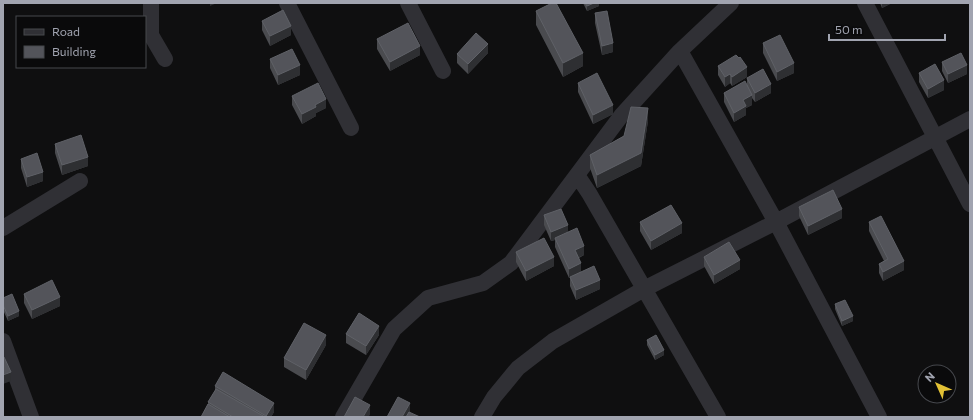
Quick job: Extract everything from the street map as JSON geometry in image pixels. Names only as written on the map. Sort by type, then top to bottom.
[{"type":"street","points":[[151,3],[151,35],[165,59]]},
{"type":"street","points":[[287,3],[351,128]]},
{"type":"street","points":[[408,3],[443,71]]},
{"type":"street","points":[[343,417],[394,328],[428,298],[483,283],[511,263],[621,116],[680,51],[732,3]]},
{"type":"street","points":[[865,3],[970,204]]},
{"type":"street","points":[[680,51],[776,222],[879,417]]},
{"type":"street","points":[[482,417],[494,397],[518,368],[553,341],[644,289],[776,222],[970,119]]},
{"type":"street","points":[[577,175],[589,193],[718,417]]},
{"type":"street","points":[[3,228],[80,181]]},
{"type":"street","points":[[3,341],[31,417]]},
{"type":"building","points":[[552,3],[556,3],[583,53],[563,63],[536,11]]},
{"type":"building","points":[[585,3],[594,3],[587,6]]},
{"type":"building","points":[[283,10],[291,26],[270,36],[262,21]]},
{"type":"building","points":[[607,11],[613,43],[602,46],[595,13]]},
{"type":"building","points":[[408,23],[420,46],[390,62],[377,39]]},
{"type":"building","points":[[476,33],[488,44],[468,64],[457,54]]},
{"type":"building","points":[[780,35],[794,63],[777,72],[763,43]]},
{"type":"building","points":[[292,49],[300,65],[278,75],[270,59]]},
{"type":"building","points":[[961,53],[967,65],[948,74],[942,62]]},
{"type":"building","points":[[736,55],[739,58],[740,57],[747,67],[732,77],[730,74],[725,77],[718,66]]},
{"type":"building","points":[[935,64],[944,80],[928,89],[919,73]]},
{"type":"building","points":[[763,69],[771,84],[755,93],[747,78]]},
{"type":"building","points":[[597,73],[613,105],[593,115],[578,83]]},
{"type":"building","points":[[745,81],[752,95],[743,100],[746,106],[734,113],[724,93]]},
{"type":"building","points":[[318,83],[326,99],[315,105],[316,107],[302,114],[292,96]]},
{"type":"building","points":[[631,107],[648,108],[641,153],[597,175],[590,155],[624,136]]},
{"type":"building","points":[[81,135],[88,157],[62,165],[55,144]]},
{"type":"building","points":[[37,153],[43,172],[27,177],[21,159]]},
{"type":"building","points":[[833,190],[842,209],[808,226],[799,207]]},
{"type":"building","points":[[671,205],[682,223],[651,241],[640,222]]},
{"type":"building","points":[[561,209],[568,225],[551,232],[544,215]]},
{"type":"building","points":[[881,216],[904,261],[883,272],[879,264],[888,259],[869,222]]},
{"type":"building","points":[[577,228],[584,246],[575,250],[581,263],[569,269],[555,238]]},
{"type":"building","points":[[544,238],[554,257],[526,271],[516,252]]},
{"type":"building","points":[[729,242],[740,260],[714,275],[704,257]]},
{"type":"building","points":[[594,266],[600,280],[576,290],[570,277]]},
{"type":"building","points":[[52,280],[60,297],[32,310],[24,294]]},
{"type":"building","points":[[12,294],[19,311],[8,316],[3,305],[3,298]]},
{"type":"building","points":[[845,300],[853,316],[842,321],[835,304]]},
{"type":"building","points":[[359,313],[379,326],[366,346],[346,334]]},
{"type":"building","points":[[304,323],[326,335],[306,370],[284,358]]},
{"type":"building","points":[[656,335],[664,350],[655,355],[647,340]]},
{"type":"building","points":[[3,357],[11,372],[3,375]]},
{"type":"building","points":[[223,372],[274,403],[266,416],[215,386]]},
{"type":"building","points":[[216,389],[265,417],[233,417],[208,402]]},
{"type":"building","points":[[355,397],[370,405],[363,417],[344,417]]},
{"type":"building","points":[[398,397],[410,403],[402,417],[387,417]]},
{"type":"building","points":[[208,404],[230,417],[201,417]]},
{"type":"building","points":[[409,412],[420,417],[406,417]]}]
